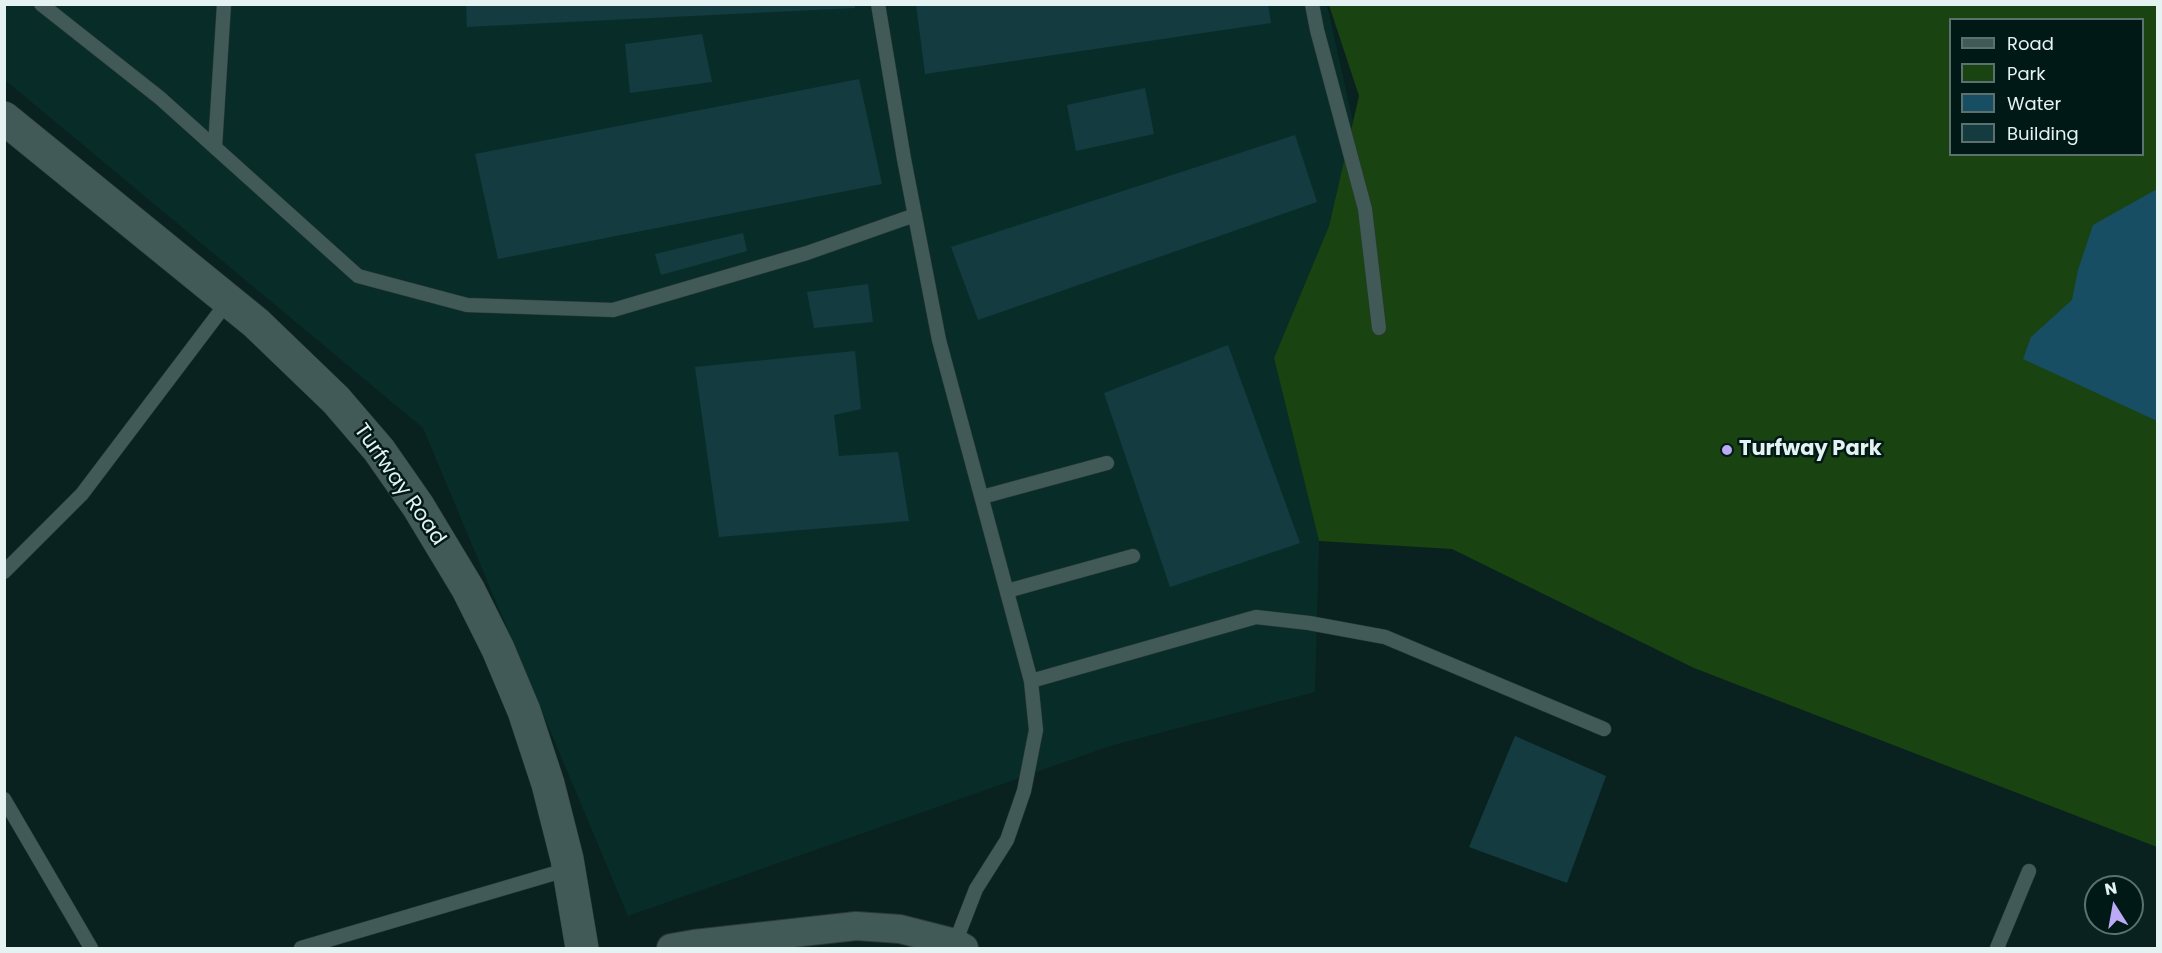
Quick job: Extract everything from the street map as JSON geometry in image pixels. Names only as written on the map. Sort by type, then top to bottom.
[{"type":"main road","name":"Turfway Road","points":[[4,118],[256,324],[336,400],[379,450],[418,506],[468,589],[498,649],[524,711],[548,784],[569,869],[582,948]]},
{"type":"street","points":[[670,948],[856,926],[900,929],[959,946]]},
{"type":"lane","points":[[41,4],[160,98],[358,276],[467,305],[613,310],[807,253],[915,215]]},
{"type":"lane","points":[[215,147],[224,4]]},
{"type":"lane","points":[[878,4],[939,340],[1031,681],[1036,730],[1024,791],[1007,840],[976,889],[959,946]]},
{"type":"lane","points":[[1312,4],[1365,209],[1379,328]]},
{"type":"lane","points":[[4,572],[82,494],[228,301]]},
{"type":"lane","points":[[982,497],[1107,463]]},
{"type":"lane","points":[[1007,591],[1133,556]]},
{"type":"lane","points":[[1031,681],[1256,617],[1309,623],[1385,637],[1605,729]]},
{"type":"lane","points":[[4,799],[92,948]]},
{"type":"lane","points":[[301,948],[569,869]]},
{"type":"lane","points":[[1997,948],[2029,871]]},
{"type":"shaded area","points":[[4,5],[1327,5],[1353,122],[1329,226],[1274,358],[1319,541],[1315,692],[1110,746],[628,916],[423,428],[5,80]]},
{"type":"green space","name":"Turfway Park","points":[[1329,5],[2157,5],[2157,847],[1694,668],[1452,549],[1319,541],[1274,358],[1329,226],[1359,96]]},
{"type":"water","points":[[2157,189],[2157,421],[2023,359],[2031,337],[2072,300],[2078,270],[2093,225]]},
{"type":"building","points":[[466,4],[855,4],[855,8],[467,27]]},
{"type":"building","points":[[916,4],[1268,4],[1271,23],[925,74]]},
{"type":"building","points":[[702,34],[712,82],[630,93],[625,44]]},
{"type":"building","points":[[859,79],[882,184],[498,259],[475,154]]},
{"type":"building","points":[[1145,88],[1154,134],[1076,151],[1067,105]]},
{"type":"building","points":[[1295,135],[1317,202],[978,320],[951,247]]},
{"type":"building","points":[[743,233],[747,251],[661,275],[655,254]]},
{"type":"building","points":[[868,284],[873,322],[814,328],[807,292]]},
{"type":"building","points":[[1228,345],[1300,543],[1170,587],[1104,393]]},
{"type":"building","points":[[855,351],[861,409],[834,415],[839,456],[898,452],[909,521],[719,537],[695,367]]},
{"type":"building","points":[[1515,736],[1606,776],[1567,883],[1469,847]]},
{"type":"place","name":"Turfway Park","points":[[1727,450]]}]
